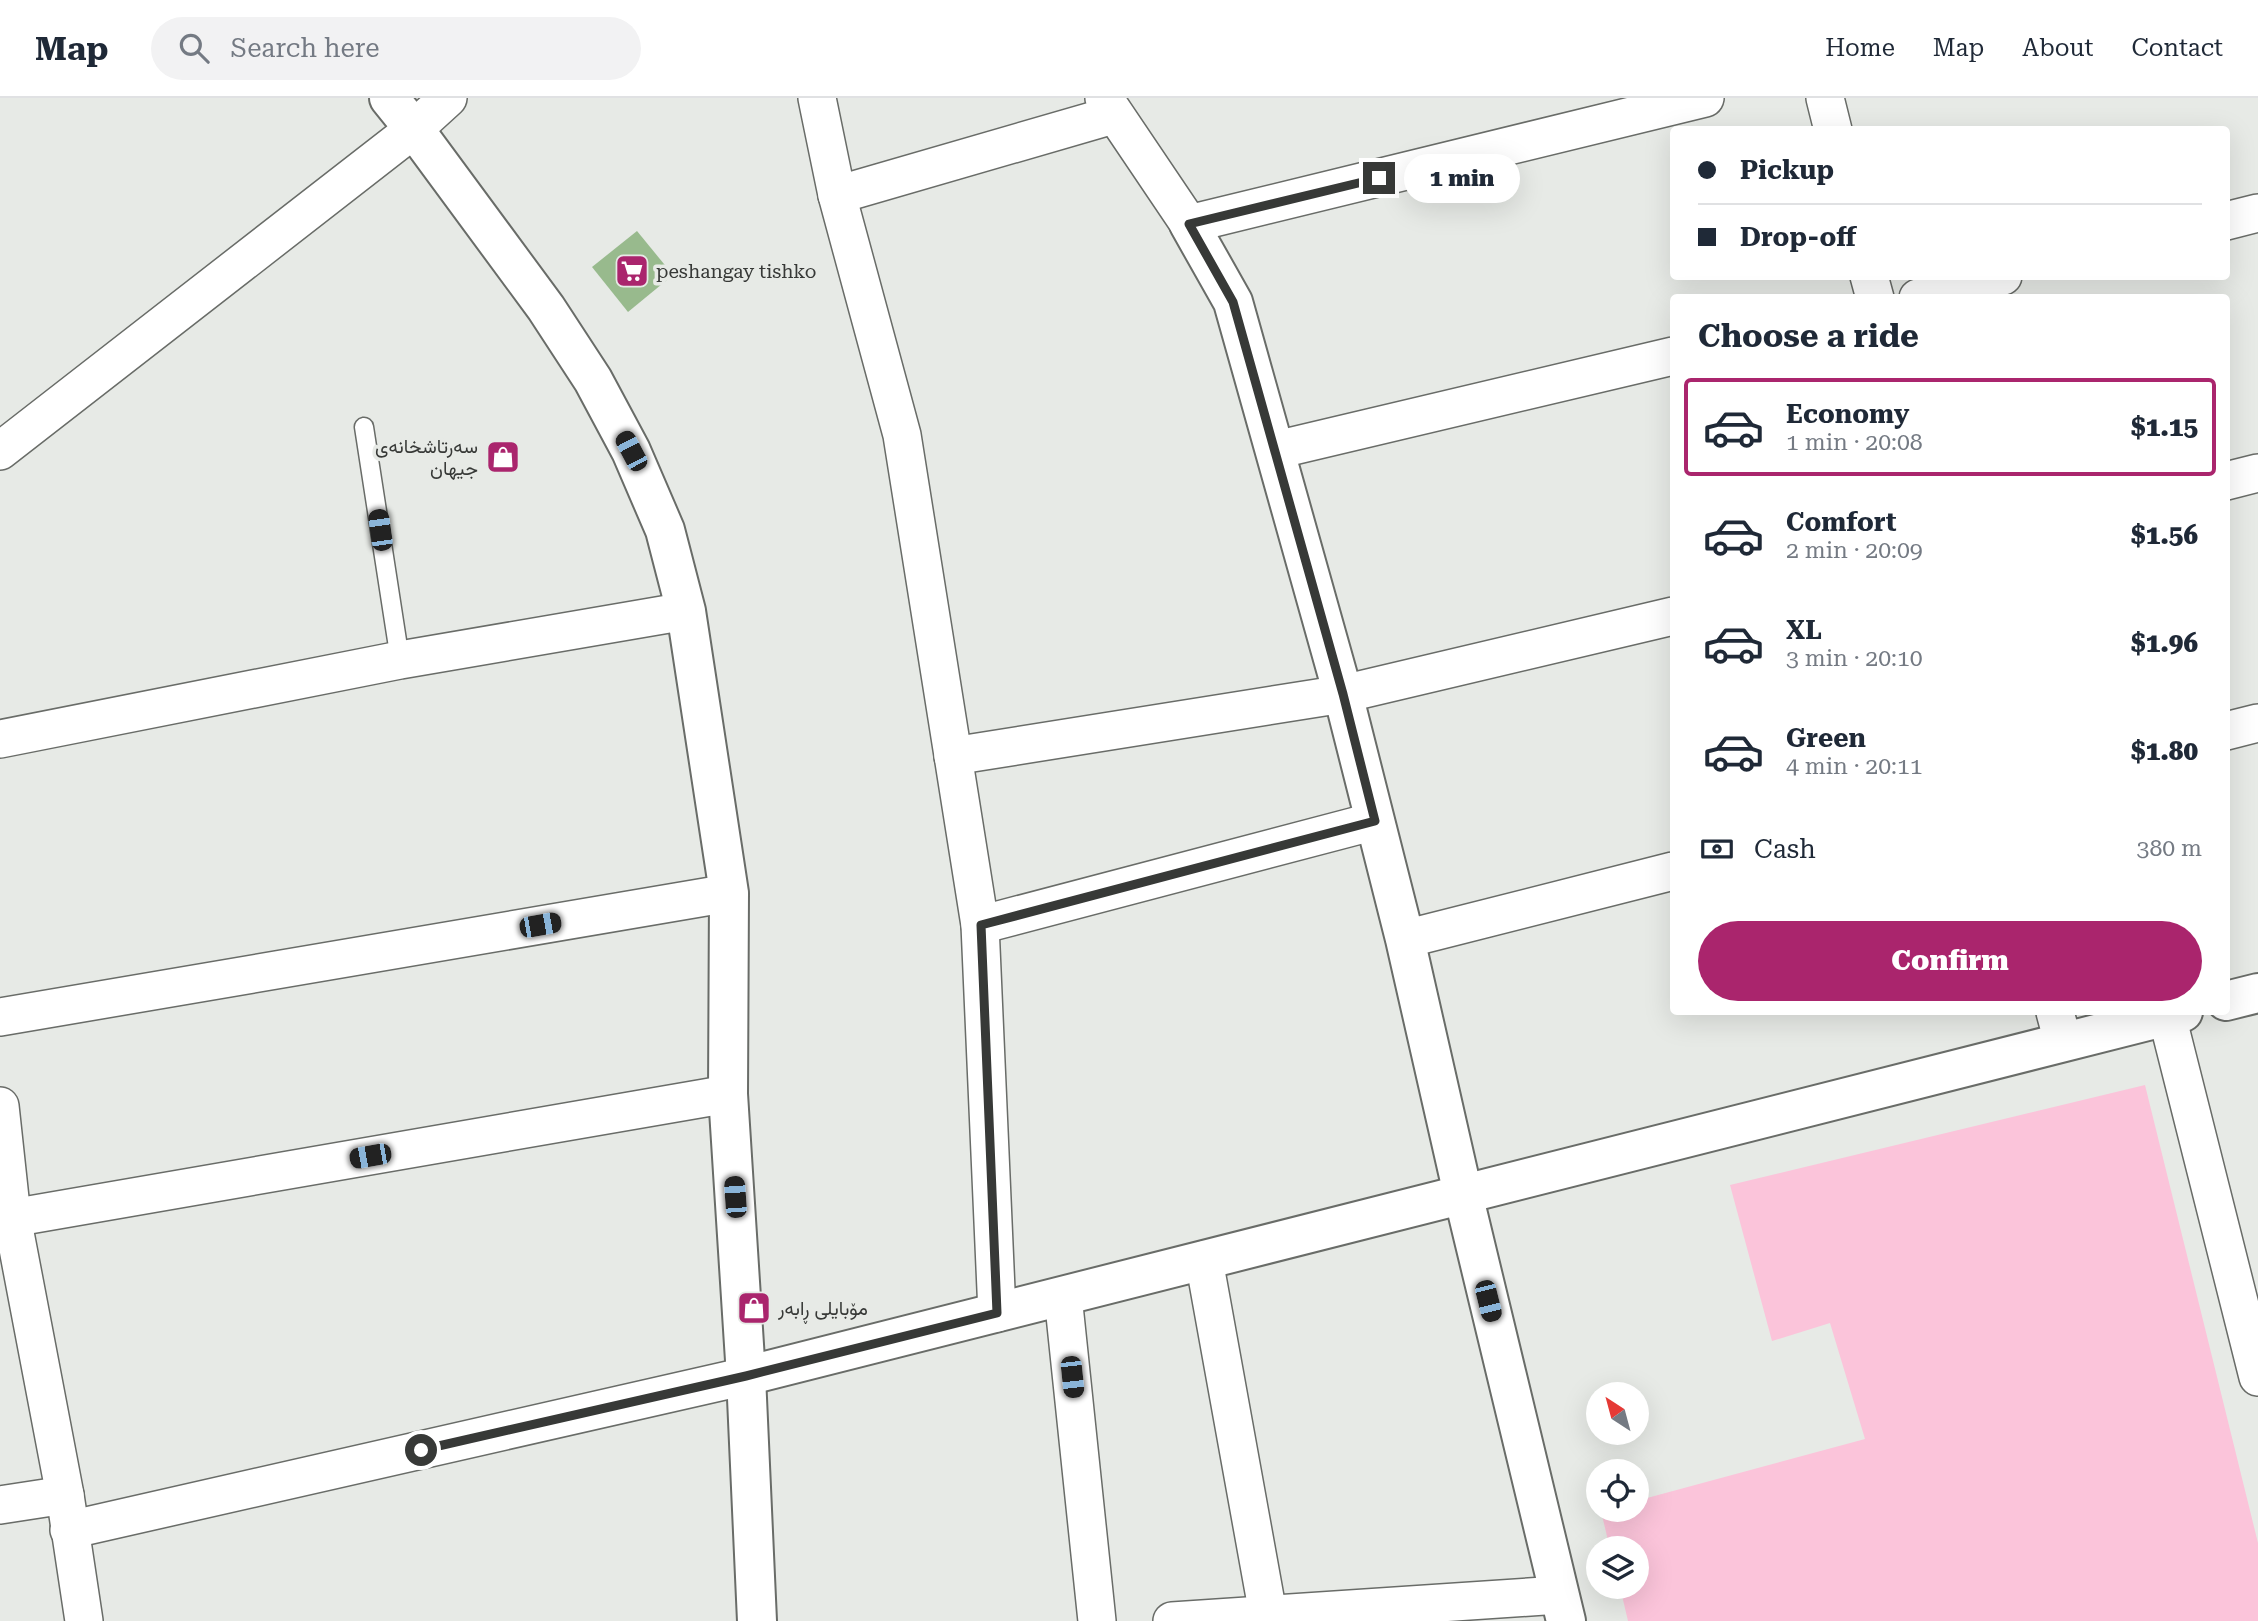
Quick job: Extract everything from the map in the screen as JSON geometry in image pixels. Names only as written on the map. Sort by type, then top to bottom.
[{"type":"street","points":[[389,98],[546,308],[593,380],[631,451],[665,530],[686,611],[729,894],[729,1094],[757,1621]]},
{"type":"street","points":[[0,451],[414,129],[448,98]]},
{"type":"street","points":[[817,98],[837,195],[902,435],[981,925],[997,1313]]},
{"type":"street","points":[[1189,224],[1705,98]]},
{"type":"street","points":[[1825,98],[1832,126]]},
{"type":"street","points":[[837,195],[1108,106],[1189,224],[1233,302],[1343,694],[1405,939],[1462,1194],[1562,1608],[1268,1614],[1172,1621]]},
{"type":"street","points":[[2230,220],[2258,213]]},
{"type":"street","points":[[1933,294],[1988,280]]},
{"type":"street","points":[[1276,450],[1670,357]]},
{"type":"street","points":[[2230,480],[2258,473]]},
{"type":"street","points":[[0,739],[400,660],[686,611]]},
{"type":"street","points":[[953,757],[1343,694],[1670,617]]},
{"type":"street","points":[[2230,730],[2258,723]]},
{"type":"street","points":[[981,925],[1375,821]]},
{"type":"street","points":[[1405,939],[1670,872]]},
{"type":"street","points":[[0,1017],[729,894]]},
{"type":"street","points":[[2230,1000],[2258,993]]},
{"type":"street","points":[[0,1505],[67,1513],[746,1376],[1462,1194],[2059,1027],[2166,1015]]},
{"type":"street","points":[[2175,1015],[2258,1377]]},
{"type":"street","points":[[6,1218],[729,1094]]},
{"type":"street","points":[[0,1106],[6,1218],[67,1513],[84,1621]]},
{"type":"street","points":[[1204,1259],[1268,1614]]},
{"type":"street","points":[[1063,1296],[1097,1621]]},
{"type":"lane","points":[[364,427],[400,660]]},
{"type":"shaded area","points":[[2145,1085],[2258,1543],[2258,1621],[1628,1621],[1623,1599],[1649,1599],[1649,1536],[1607,1536],[1604,1522],[1649,1522],[1649,1497],[1865,1439],[1830,1323],[1772,1341],[1730,1185]]},
{"type":"building","name":"peshangay tishko","points":[[637,231],[673,275],[628,312],[592,267]]},
{"type":"place","name":"peshangay tishko","points":[[632,271]]},
{"type":"place","name":"سەرتاشخانەی جیهان","points":[[503,457]]},
{"type":"place","name":"مۆبایلی ڕابەر","points":[[754,1308]]},
{"type":"route","points":[[421,1450],[746,1376],[997,1313],[981,925],[1375,821],[1343,694],[1233,302],[1189,224],[1379,178]]}]
